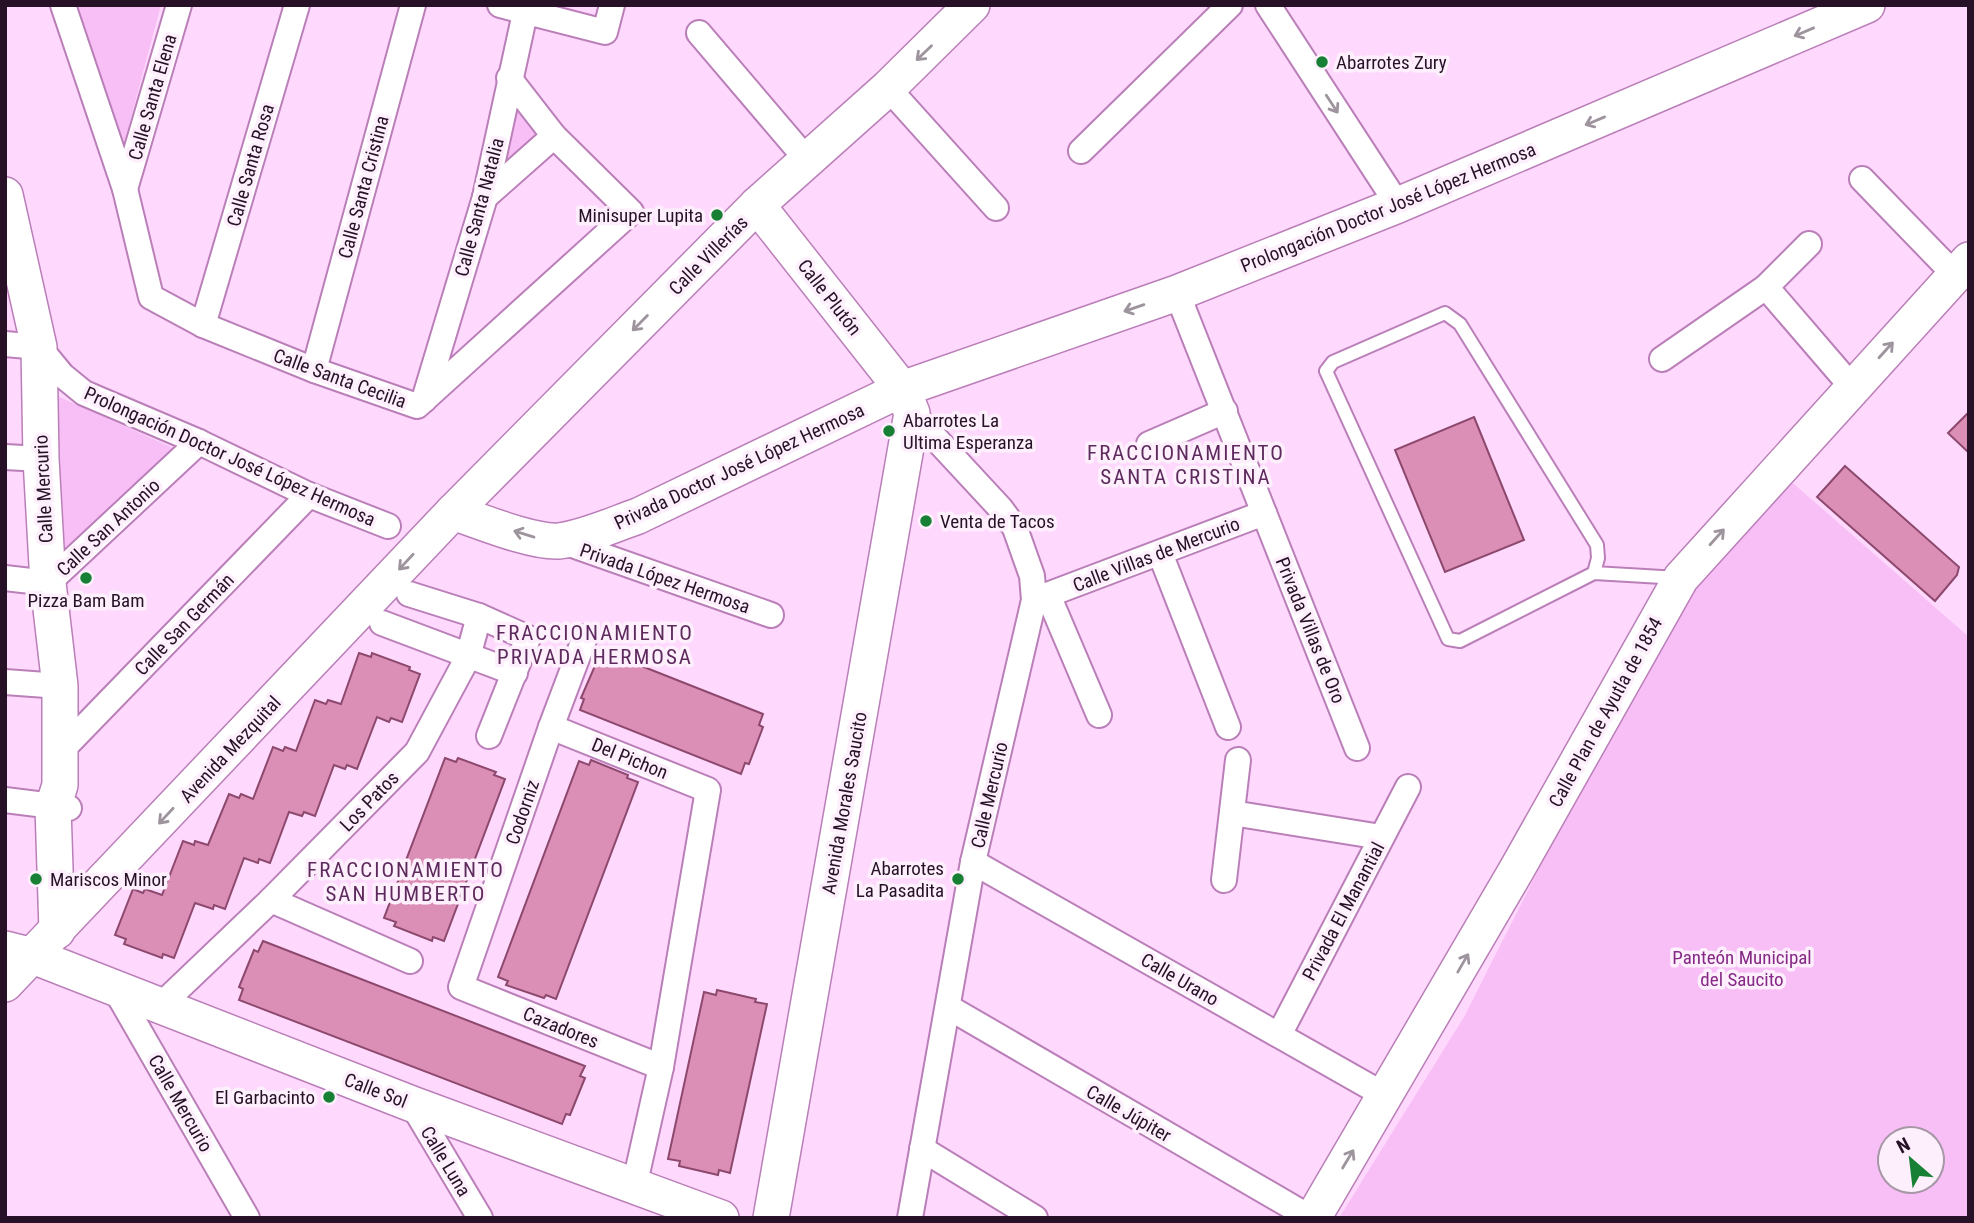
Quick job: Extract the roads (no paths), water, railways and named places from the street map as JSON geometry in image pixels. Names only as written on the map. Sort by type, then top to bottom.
[{"type":"main road","name":"Prolongación Doctor José López Hermosa","points":[[907,401],[1398,205],[1867,5]]},
{"type":"main road","name":"Calle Villerías","points":[[453,512],[757,205],[888,88],[963,9]]},
{"type":"main road","name":"Calle Plutón","points":[[757,205],[907,401]]},
{"type":"main road","name":"Calle Mercurio","points":[[7,214],[22,346],[41,459],[48,583],[60,686],[61,788],[68,920]]},
{"type":"main road","name":"Calle Plan de Ayutla de 1854","points":[[1312,1218],[1386,1096],[1681,578],[1962,267]]},
{"type":"main road","name":"Privada Doctor José López Hermosa","points":[[453,512],[536,538],[559,541],[638,516],[907,401]]},
{"type":"main road","name":"Avenida Morales Saucito","points":[[771,1218],[907,401]]},
{"type":"main road","name":"Avenida Mezquital","points":[[5,984],[19,953],[68,920],[453,512]]},
{"type":"main road","name":"Calle Sol","points":[[19,953],[412,1104],[721,1218]]},
{"type":"street","name":"Calle Santa Cecilia","points":[[63,5],[125,189],[151,297],[203,326],[314,370],[416,406],[631,212],[554,136],[509,78]]},
{"type":"street","name":"Calle Santa Elena","points":[[125,189],[179,5]]},
{"type":"street","name":"Calle Santa Rosa","points":[[203,326],[297,5]]},
{"type":"street","name":"Calle Santa Cristina","points":[[314,370],[413,5]]},
{"type":"street","points":[[500,5],[605,32],[612,5]]},
{"type":"street","points":[[1081,151],[1230,5]]},
{"type":"street","points":[[1268,5],[1398,205]]},
{"type":"street","name":"Calle Santa Natalia","points":[[424,400],[485,197],[525,13]]},
{"type":"street","points":[[699,33],[808,161]]},
{"type":"street","points":[[888,88],[996,208]]},
{"type":"street","points":[[485,197],[554,136]]},
{"type":"street","points":[[1862,179],[1962,267]]},
{"type":"street","points":[[1662,359],[1766,287],[1809,244]]},
{"type":"street","points":[[1766,287],[1852,387]]},
{"type":"street","name":"Privada Villas de Oro","points":[[1177,293],[1357,748]]},
{"type":"street","name":"Prolongación Doctor José López Hermosa","points":[[22,346],[84,393],[199,442],[309,495],[388,526]]},
{"type":"street","name":"Calle Mercurio","points":[[907,401],[1015,528],[1041,598],[973,862],[910,1218]]},
{"type":"street","points":[[1149,444],[1224,411]]},
{"type":"street","name":"Calle San Antonio","points":[[5,578],[48,583],[199,442]]},
{"type":"street","points":[[5,457],[41,459]]},
{"type":"street","name":"Calle San Germán","points":[[61,788],[309,495]]},
{"type":"street","name":"Calle Villas de Mercurio","points":[[1041,598],[1264,513]]},
{"type":"street","name":"Privada López Hermosa","points":[[559,541],[771,615]]},
{"type":"street","points":[[1160,553],[1228,727]]},
{"type":"street","points":[[409,594],[479,617],[528,638],[489,736]]},
{"type":"street","points":[[1041,598],[1099,715]]},
{"type":"street","name":"Los Patos","points":[[160,1006],[271,901],[417,751],[468,657],[479,617]]},
{"type":"street","points":[[382,623],[515,673]]},
{"type":"street","name":"Codorniz","points":[[461,987],[551,727],[585,638]]},
{"type":"street","points":[[5,682],[60,686]]},
{"type":"street","name":"Del Pichon","points":[[551,727],[708,790],[661,1067]]},
{"type":"street","points":[[1224,880],[1238,761]]},
{"type":"street","name":"Privada El Manantial","points":[[1279,1035],[1408,787]]},
{"type":"street","points":[[5,800],[61,788]]},
{"type":"street","points":[[1232,813],[1381,837]]},
{"type":"street","name":"Calle Urano","points":[[973,862],[1386,1096]]},
{"type":"street","points":[[271,901],[410,961]]},
{"type":"street","name":"Cazadores","points":[[461,987],[661,1067]]},
{"type":"street","name":"Calle Mercurio","points":[[115,989],[247,1218]]},
{"type":"street","name":"Calle Júpiter","points":[[948,1007],[1312,1218]]},
{"type":"street","points":[[634,1187],[661,1067]]},
{"type":"street","name":"Calle Luna","points":[[412,1104],[480,1218]]},
{"type":"street","points":[[922,1149],[1035,1218]]},
{"type":"lane","points":[[1594,573],[1598,558],[1597,545],[1460,324],[1445,313],[1333,362],[1326,370],[1448,639],[1460,642],[1594,573],[1681,578]]},
{"type":"place","name":"Abarrotes Zury","points":[[1322,62]]},
{"type":"place","name":"Minisuper Lupita","points":[[717,215]]},
{"type":"place","name":"Abarrotes La Ultima Esperanza","points":[[889,431]]},
{"type":"place","name":"Venta de Tacos","points":[[926,521]]},
{"type":"place","name":"Pizza Bam Bam","points":[[86,578]]},
{"type":"place","name":"Mariscos Minor","points":[[36,879]]},
{"type":"place","name":"Abarrotes La Pasadita","points":[[958,879]]},
{"type":"place","name":"El Garbacinto","points":[[329,1097]]},
{"type":"district","name":"FRACCIONAMIENTO SANTA CRISTINA","points":[[1186,465]]},
{"type":"district","name":"FRACCIONAMIENTO PRIVADA HERMOSA","points":[[595,645]]},
{"type":"district","name":"FRACCIONAMIENTO SAN HUMBERTO","points":[[406,882]]},
{"type":"park label","name":"Panteón Municipal del Saucito","points":[[1742,968]]}]
